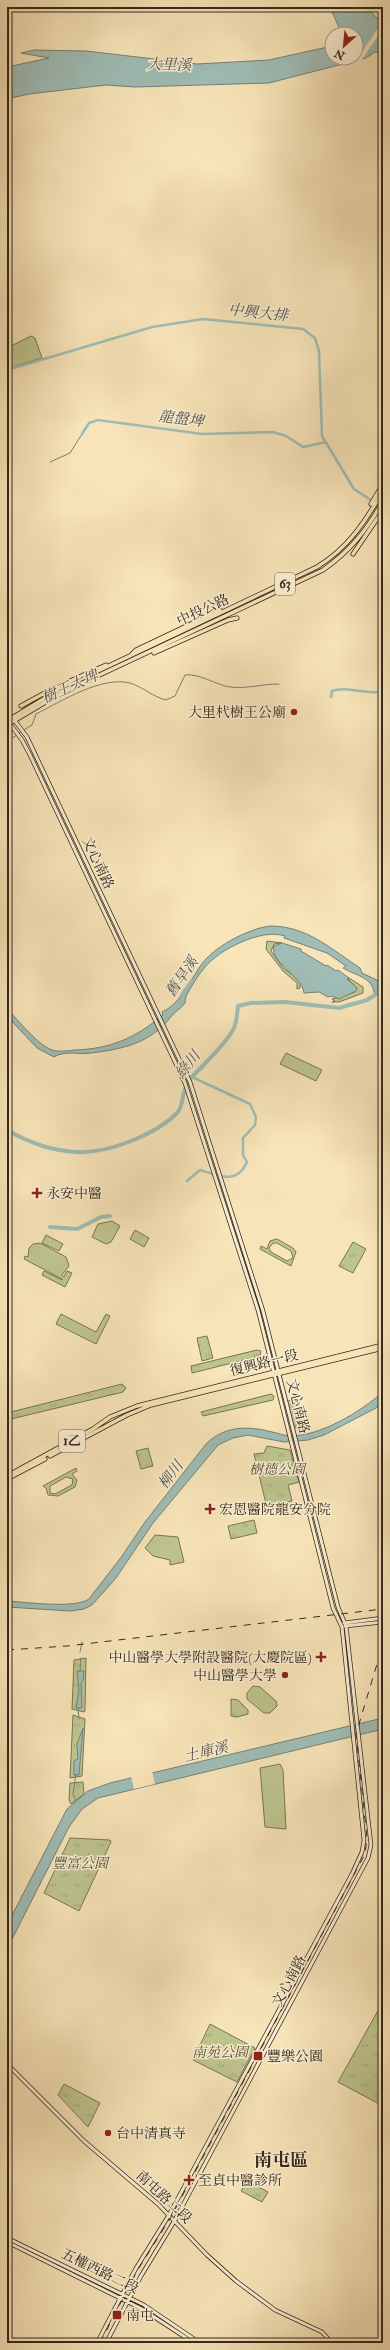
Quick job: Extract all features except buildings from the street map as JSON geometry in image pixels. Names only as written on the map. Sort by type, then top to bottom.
[{"type":"main road","points":[[372,502],[383,484]]},
{"type":"main road","name":"中投公路","points":[[9,725],[21,715],[59,694],[140,658],[160,644],[308,573],[325,563],[355,535],[383,491]]},
{"type":"main road","name":"中投公路","points":[[7,721],[60,689],[118,661],[160,644],[323,570],[342,557],[359,539],[383,501]]},
{"type":"main road","points":[[353,554],[383,510]]},
{"type":"main road","points":[[130,656],[136,650],[220,610]]},
{"type":"main road","points":[[140,658],[228,620],[237,618]]},
{"type":"main road","points":[[21,706],[52,689],[118,661]]},
{"type":"main road","points":[[29,713],[121,666]]},
{"type":"main road","name":"文心南路","points":[[15,721],[27,737],[190,1082],[263,1311],[338,1607],[345,1624],[371,1845],[369,1856],[175,2220],[129,2297],[106,2343]]},
{"type":"main road","name":"文心南路","points":[[9,725],[25,745],[185,1084],[258,1310],[333,1608],[341,1625],[364,1840],[362,1852],[169,2214],[122,2294],[97,2343]]},
{"type":"main road","name":"復興路一段","points":[[279,1372],[383,1344]]},
{"type":"main road","name":"復興路一段","points":[[7,1478],[106,1425],[150,1404],[383,1348]]},
{"type":"main road","points":[[341,1625],[383,1618]]},
{"type":"main road","points":[[345,1624],[383,1622]]},
{"type":"main road","name":"南屯路二段","points":[[7,2064],[84,2141],[169,2214],[207,2255],[236,2281],[275,2310],[321,2332],[332,2343]]},
{"type":"main road","name":"五權西路二段","points":[[7,2238],[129,2297],[159,2314],[200,2343]]},
{"type":"main road","name":"五權西路二段","points":[[7,2242],[157,2317],[194,2343]]},
{"type":"green space","points":[[31,336],[35,338],[42,358],[7,369],[7,348]]},
{"type":"green space","points":[[267,941],[282,943],[274,944],[271,951],[283,968],[300,981],[300,988],[297,989],[297,983],[283,971],[266,949]]},
{"type":"green space","points":[[349,978],[363,987],[363,993],[339,1002],[332,1002],[335,1001],[332,999],[355,992],[357,988],[348,979]]},
{"type":"green space","points":[[286,1053],[322,1070],[316,1081],[280,1064]]},
{"type":"green space","points":[[112,1221],[120,1226],[111,1242],[106,1244],[92,1237],[98,1224]]},
{"type":"green space","points":[[135,1230],[149,1238],[144,1247],[130,1239]]},
{"type":"green space","points":[[46,1235],[63,1244],[59,1251],[42,1243]]},
{"type":"green space","points":[[277,1239],[293,1248],[296,1252],[291,1266],[260,1249],[261,1246],[267,1249],[270,1241]],"holes":[[[273,1243],[277,1243],[291,1251],[293,1258],[287,1261],[271,1252],[269,1248]]]},
{"type":"green space","points":[[353,1242],[366,1249],[353,1273],[339,1266]]},
{"type":"green space","points":[[40,1243],[66,1257],[69,1266],[62,1275],[64,1277],[67,1271],[72,1273],[65,1287],[42,1275],[44,1271],[62,1279],[24,1259],[25,1256],[28,1257],[29,1248],[33,1244]]},
{"type":"green space","points":[[61,1314],[96,1332],[106,1314],[110,1316],[96,1344],[56,1324]]},
{"type":"green space","points":[[207,1336],[213,1358],[202,1361],[197,1338]]},
{"type":"green space","points":[[257,1350],[261,1351],[260,1356],[192,1373],[191,1366]]},
{"type":"green space","points":[[122,1384],[126,1388],[123,1392],[7,1420],[7,1413]]},
{"type":"green space","points":[[271,1394],[274,1396],[273,1400],[203,1416],[201,1412]]},
{"type":"green space","points":[[297,1399],[302,1427],[294,1428],[287,1401]]},
{"type":"green space","name":"樹德公園","points":[[267,1446],[290,1450],[299,1482],[288,1485],[292,1501],[267,1508],[254,1454],[264,1453]]},
{"type":"green space","points":[[148,1448],[153,1466],[141,1469],[136,1451]]},
{"type":"green space","points":[[76,1468],[77,1471],[72,1474],[77,1480],[75,1487],[58,1496],[48,1495],[46,1488],[43,1486]],"holes":[[[66,1477],[73,1479],[72,1485],[55,1494],[50,1493],[50,1486]]]},
{"type":"green space","points":[[254,1520],[257,1533],[231,1539],[228,1526]]},
{"type":"green space","points":[[155,1535],[178,1537],[184,1562],[170,1565],[170,1560],[153,1556],[145,1548]]},
{"type":"green space","points":[[86,1658],[84,1712],[72,1709],[74,1660]]},
{"type":"green space","points":[[253,1686],[260,1687],[276,1701],[277,1706],[270,1713],[264,1713],[247,1699],[247,1693]]},
{"type":"green space","points":[[231,1699],[238,1700],[248,1710],[248,1714],[237,1717],[231,1716]]},
{"type":"green space","points":[[73,1715],[85,1719],[82,1776],[70,1778]]},
{"type":"green space","points":[[280,1764],[283,1770],[286,1829],[265,1827],[260,1768]]},
{"type":"green space","points":[[83,1782],[84,1794],[71,1804],[69,1800],[70,1783]]},
{"type":"green space","name":"豐富公園","points":[[70,1838],[110,1840],[111,1842],[79,1911],[44,1893]]},
{"type":"green space","points":[[380,2007],[383,2008],[383,2106],[338,2082]]},
{"type":"green space","name":"南苑公園","points":[[210,2024],[255,2048],[237,2082],[193,2060]]},
{"type":"green space","points":[[64,2084],[100,2103],[88,2127],[58,2095]]},
{"type":"green space","points":[[247,2181],[268,2192],[262,2202],[241,2191]]},
{"type":"water","points":[[330,7],[366,7],[383,24],[383,53],[375,52],[364,59],[364,26],[338,26]]},
{"type":"water","name":"大里溪","points":[[324,48],[324,66],[335,66],[269,83],[135,87],[106,85],[29,94],[7,99],[7,67],[49,58],[21,53],[34,50],[86,51],[197,64],[269,60]]},
{"type":"water","name":"舊旱溪","points":[[270,926],[296,930],[329,946],[360,968],[362,973],[383,983],[383,996],[374,992],[370,983],[362,977],[343,968],[346,966],[327,953],[284,938],[285,936],[276,934],[265,935],[242,942],[221,953],[202,970],[186,996],[185,1003],[182,1007],[153,1034],[134,1044],[113,1050],[91,1053],[67,1053],[54,1057],[37,1048],[7,1016],[7,1009],[35,1038],[52,1050],[63,1051],[87,1049],[111,1045],[132,1036],[163,1015],[162,1012],[168,1009],[179,999],[199,968],[212,953],[241,935]]},
{"type":"water","points":[[282,943],[301,949],[301,951],[326,966],[327,965],[336,971],[338,970],[349,978],[347,979],[357,988],[356,991],[339,999],[332,996],[328,997],[319,992],[304,993],[298,981],[276,958],[274,946]]},
{"type":"water","points":[[383,1392],[383,1402],[376,1408],[324,1435],[308,1440],[284,1442],[248,1435],[233,1438],[218,1445],[153,1523],[116,1578],[92,1605],[84,1609],[70,1611],[7,1607],[7,1601],[73,1604],[89,1599],[122,1556],[145,1522],[206,1444],[221,1433],[229,1430],[246,1428],[263,1430],[286,1436],[302,1435],[314,1432],[340,1422],[374,1400]]},
{"type":"water","points":[[77,1671],[84,1671],[83,1681],[81,1683],[82,1708],[76,1708],[79,1690]]},
{"type":"water","points":[[383,1718],[383,1729],[98,1798],[82,1809],[69,1827],[7,1949],[7,1925],[67,1809],[88,1791],[110,1783]]},
{"type":"water","points":[[83,1728],[79,1775],[74,1775],[74,1761],[78,1759],[77,1744]]},
{"type":"pier","points":[[383,21],[383,28],[364,56],[364,49]]},
{"type":"pier","points":[[152,1771],[155,1784],[134,1789],[131,1776]]},
{"type":"waterway","name":"中興大排","points":[[7,370],[152,327],[203,319],[303,329],[315,338],[319,351],[322,436],[354,489],[383,508]]},
{"type":"waterway","name":"龍盤埤","points":[[82,434],[89,423],[98,420],[202,434],[273,432],[286,436],[303,447],[326,442]]},
{"type":"waterway","name":"龍盤埤","points":[[50,462],[70,453],[82,434]]},
{"type":"waterway","name":"樹王大埤","points":[[19,733],[32,725],[36,714],[82,691],[107,683],[130,683],[166,700],[175,696],[185,675],[202,677],[230,687],[279,684]]},
{"type":"waterway","name":"樹王大埤","points":[[331,697],[332,691],[338,689],[371,692],[383,691]]},
{"type":"waterway","name":"樹王大埤","points":[[7,741],[17,735]]},
{"type":"waterway","name":"舊旱溪","points":[[182,995],[192,981]]},
{"type":"waterway","name":"綠川","points":[[7,1130],[40,1145],[58,1150],[76,1152],[102,1150],[130,1142],[156,1129],[177,1113],[181,1106],[185,1088],[191,1078],[219,1049],[233,1030],[238,1006],[251,1003],[285,1002],[339,1008],[367,1000],[383,990]]},
{"type":"waterway","points":[[187,1181],[200,1170],[214,1175],[227,1177],[238,1174],[247,1162],[243,1155],[243,1138],[255,1125],[256,1117],[250,1104],[192,1077]]},
{"type":"waterway","points":[[50,1227],[77,1229],[101,1217],[110,1216]]},
{"type":"waterway","points":[[80,1652],[82,1642]]},
{"type":"waterway","points":[[80,1671],[81,1658]]},
{"type":"waterway","points":[[78,1708],[79,1719]]},
{"type":"waterway","points":[[76,1774],[73,1794],[76,1800]]},
{"type":"railway","points":[[7,1650],[67,1646],[383,1609]]},
{"type":"railway","points":[[100,2343],[137,2271],[171,2217],[365,1854],[367,1838],[356,1734],[383,1644]]},
{"type":"place","name":"大里杙樹王公廟","points":[[294,712]]},
{"type":"place","name":"永安中醫","points":[[37,1193]]},
{"type":"place","name":"宏恩醫院龍安分院","points":[[210,1509]]},
{"type":"place","name":"中山醫學大學附設醫院(大慶院區)","points":[[321,1657]]},
{"type":"place","name":"中山醫學大學","points":[[285,1675]]},
{"type":"place","name":"豐樂公園","points":[[258,2056]]},
{"type":"place","name":"台中清真寺","points":[[108,2133]]},
{"type":"place","name":"至貞中醫診所","points":[[189,2180]]},
{"type":"place","name":"南屯","points":[[117,2315]]},
{"type":"district","name":"南屯區","points":[[281,2160]]},
{"type":"water label","name":"柳川","points":[[171,1475]]},
{"type":"water label","name":"土庫溪","points":[[206,1752]]}]
